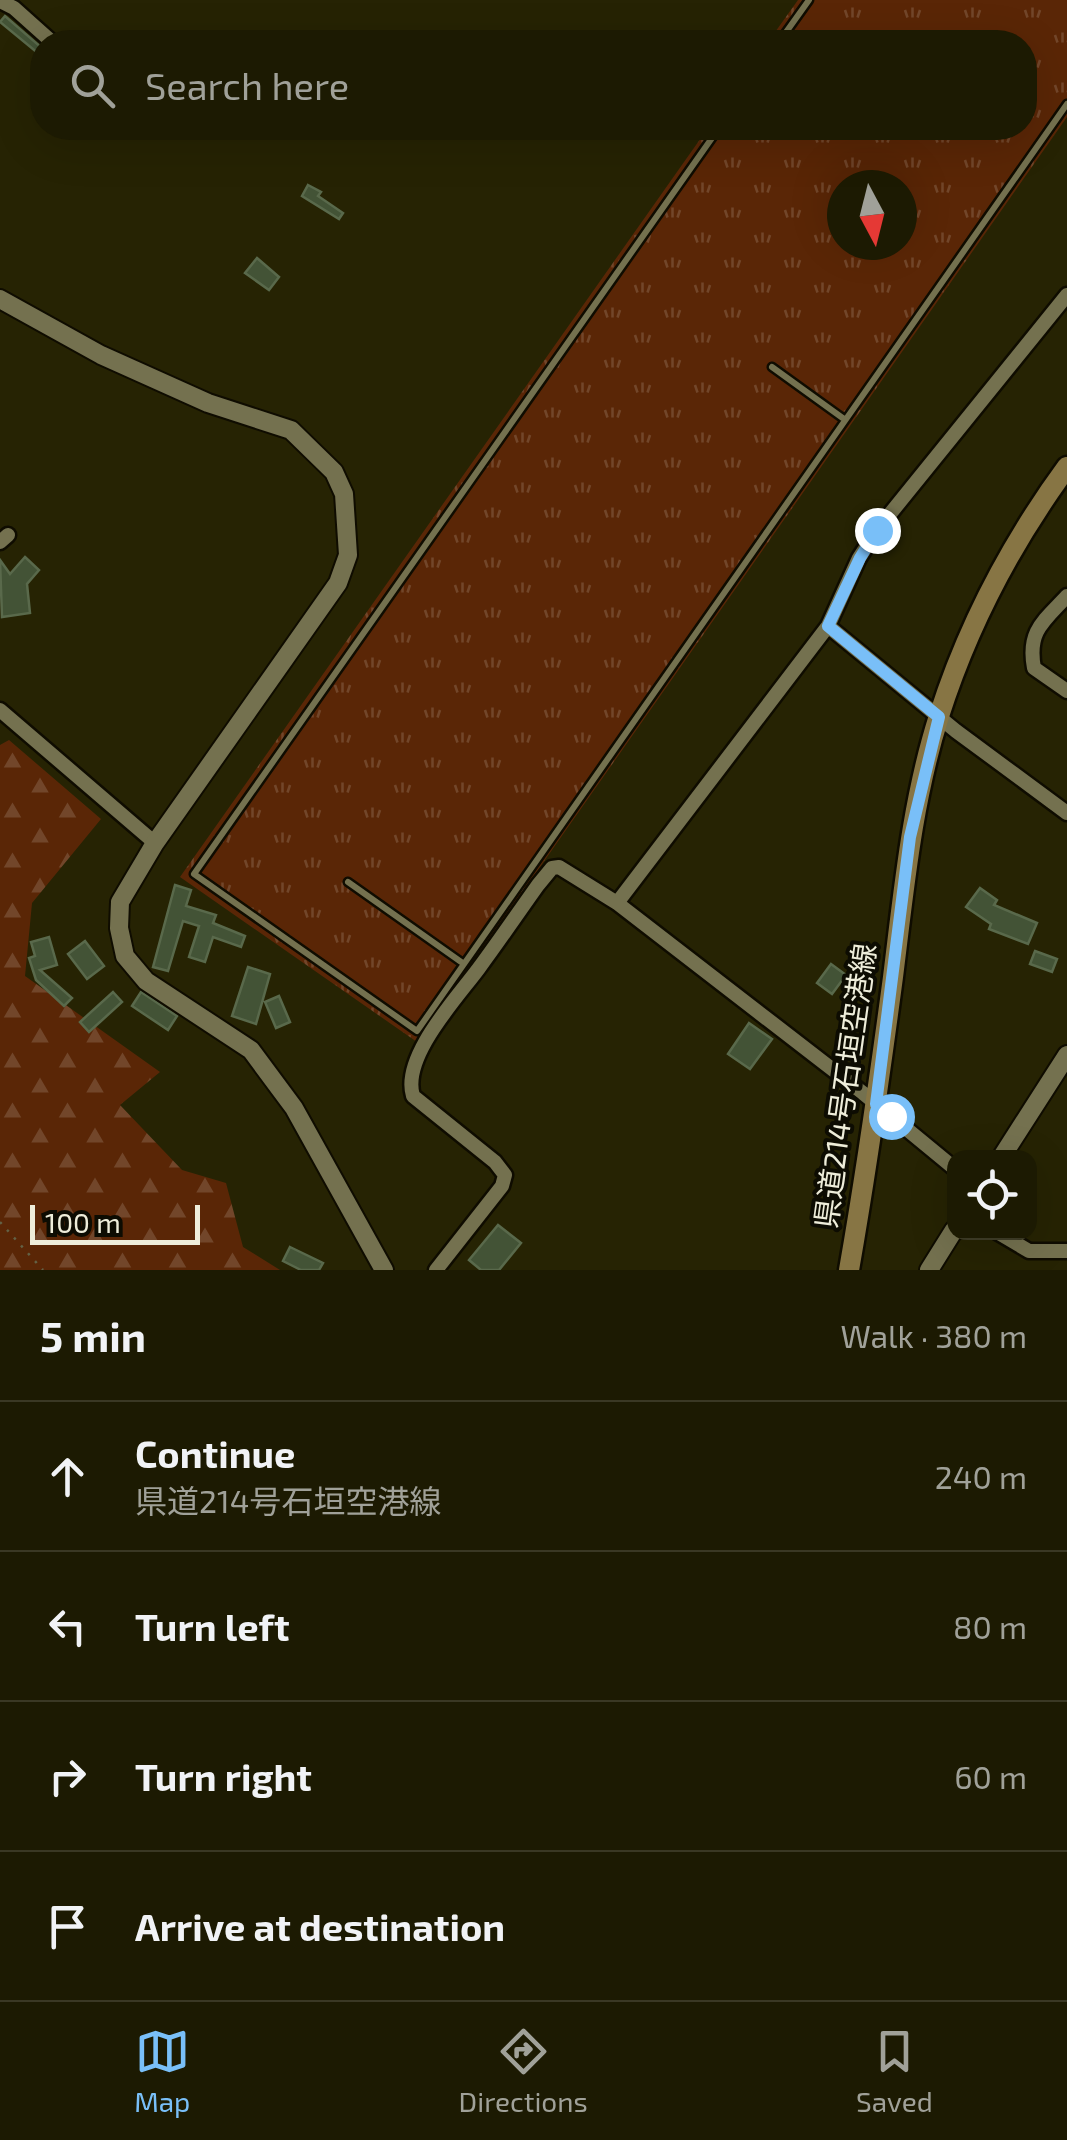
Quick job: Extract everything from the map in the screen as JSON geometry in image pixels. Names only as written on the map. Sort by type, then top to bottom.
[{"type":"main road","name":"県道214号石垣空港線","points":[[849,1270],[876,1104],[910,837],[939,717],[978,615],[1007,560],[1067,468]]},
{"type":"street","points":[[0,0],[39,30]]},
{"type":"street","points":[[617,902],[828,626],[877,530],[1067,295]]},
{"type":"street","points":[[0,298],[101,355],[208,404],[292,430],[334,472],[344,494],[348,555],[338,583],[154,843],[120,902],[120,928],[125,956],[146,980],[250,1050],[294,1108],[384,1270]]},
{"type":"street","points":[[1067,596],[1035,632],[1030,648],[1034,668],[1067,691]]},
{"type":"street","points":[[828,626],[939,717],[1067,813]]},
{"type":"street","points":[[0,710],[154,843]]},
{"type":"street","points":[[436,1270],[502,1186],[506,1175],[413,1096],[410,1082],[424,1044],[447,1008],[552,868],[564,868],[617,902],[947,1162]]},
{"type":"street","points":[[1007,1150],[1067,1056]]},
{"type":"street","points":[[1034,1108],[1067,1082]]},
{"type":"street","points":[[929,1270],[948,1240]]},
{"type":"street","points":[[1010,1240],[1029,1251],[1067,1251]]},
{"type":"lane","points":[[788,30],[809,0]]},
{"type":"lane","points":[[711,140],[194,874],[416,1031],[1067,104]]},
{"type":"lane","points":[[772,366],[844,419]]},
{"type":"lane","points":[[348,882],[464,964]]},
{"type":"path","points":[[0,1222],[43,1270]]},
{"type":"green space","points":[[798,0],[1067,0],[1067,117],[417,1042],[180,877],[700,140],[1037,140],[1037,30],[777,30]]},
{"type":"green space","points":[[9,740],[101,819],[32,903],[25,976],[160,1072],[120,1105],[182,1170],[226,1183],[243,1247],[280,1270],[0,1270],[0,745]]},
{"type":"building","points":[[5,16],[30,38],[30,47],[0,22]]},
{"type":"building","points":[[308,185],[343,213],[339,219],[302,196]]},
{"type":"building","points":[[257,258],[279,277],[269,290],[245,273]]},
{"type":"building","points":[[25,557],[39,570],[27,584],[30,613],[2,617],[0,560],[10,574]]},
{"type":"building","points":[[175,885],[191,890],[186,906],[216,915],[213,923],[245,936],[241,947],[213,937],[205,962],[189,957],[199,926],[183,921],[168,971],[153,967]]},
{"type":"building","points":[[980,888],[997,900],[994,905],[1037,923],[1028,944],[989,929],[991,924],[966,907]]},
{"type":"building","points":[[49,937],[57,965],[40,970],[72,998],[64,1006],[36,980],[29,958],[35,956],[31,942]]},
{"type":"building","points":[[85,941],[104,966],[87,979],[68,954]]},
{"type":"building","points":[[1035,951],[1057,959],[1052,972],[1030,964]]},
{"type":"building","points":[[831,964],[846,975],[832,994],[817,983]]},
{"type":"building","points":[[248,967],[270,974],[256,1024],[232,1016]]},
{"type":"building","points":[[113,992],[122,1002],[89,1032],[80,1022]]},
{"type":"building","points":[[141,992],[177,1016],[168,1030],[132,1006]]},
{"type":"building","points":[[279,996],[290,1022],[276,1028],[265,1002]]},
{"type":"building","points":[[749,1023],[772,1039],[750,1069],[728,1054]]},
{"type":"building","points":[[498,1225],[521,1243],[499,1270],[481,1270],[469,1260]]},
{"type":"building","points":[[290,1247],[323,1263],[319,1270],[301,1270],[283,1261]]},
{"type":"route","points":[[877,530],[828,626],[939,717],[910,837],[876,1104],[891,1116]]}]
